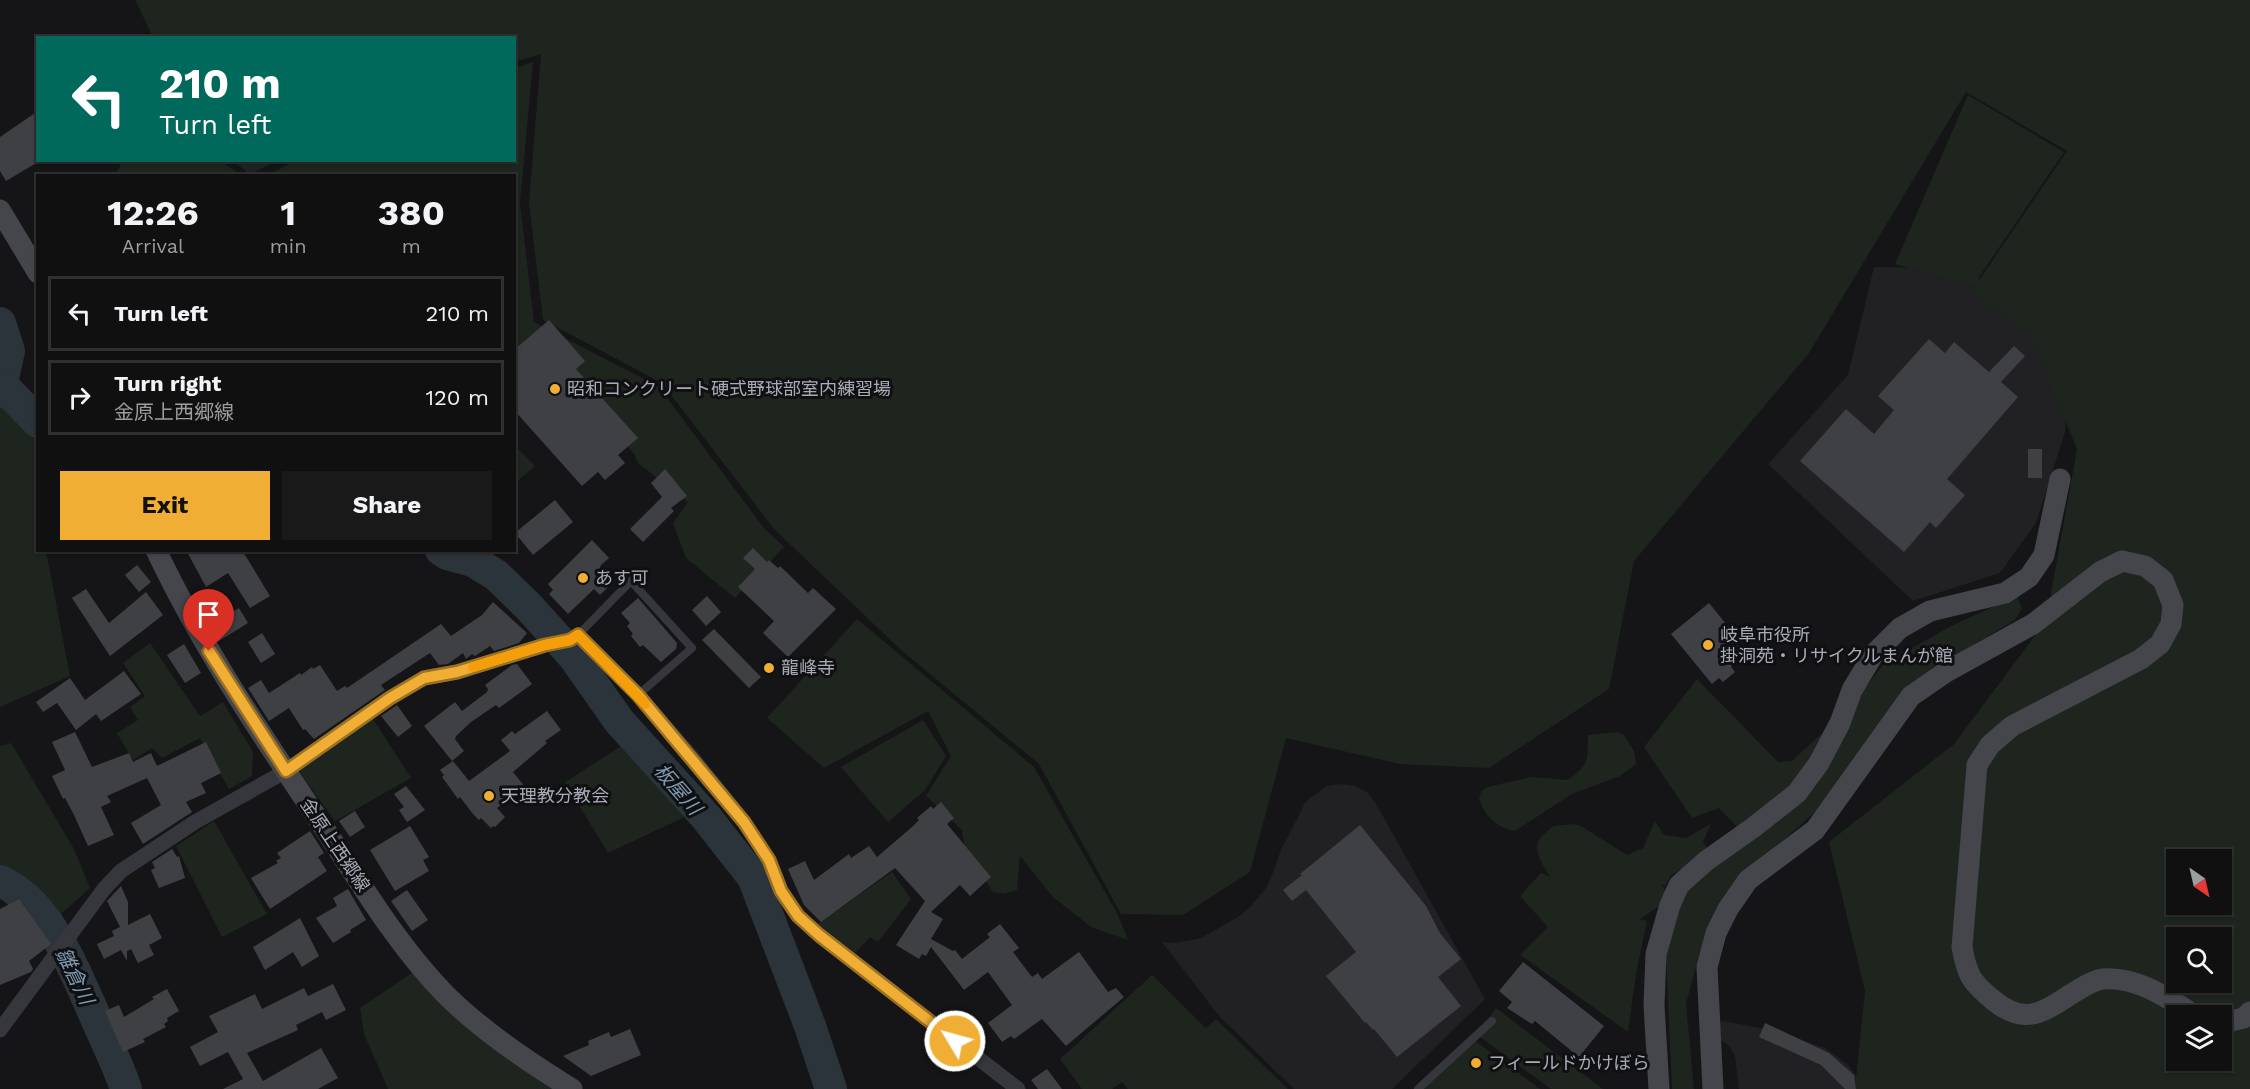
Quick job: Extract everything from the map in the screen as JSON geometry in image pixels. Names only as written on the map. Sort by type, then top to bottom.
[{"type":"street","points":[[0,210],[36,270]]},
{"type":"street","points":[[1659,1089],[1654,1005],[1656,954],[1670,905],[1679,885],[1706,861],[1797,793],[1819,763],[1840,723],[1852,690],[1873,655],[1900,628],[1930,611],[2005,593],[2028,578],[2044,555],[2060,479]]},
{"type":"street","name":"金原上西郷線","points":[[157,552],[198,633],[286,771],[404,945],[446,995],[522,1058],[572,1089]]},
{"type":"street","points":[[1713,1089],[1707,967],[1716,933],[1728,909],[1748,879],[1815,830],[1911,696],[1946,672],[2033,624],[2100,572],[2122,561],[2145,566],[2163,580],[2174,605],[2171,624],[2160,644],[2141,658],[2012,726],[1990,745],[1977,765],[1962,947],[1966,967],[1976,986],[1998,1005],[2019,1015],[2039,1013],[2090,983],[2103,979],[2125,980],[2156,991],[2178,1005]]},
{"type":"street","points":[[0,1030],[104,888],[121,871],[195,822],[286,771],[390,698],[424,678],[457,672],[574,637],[638,695],[744,822],[769,860],[781,891],[798,916],[828,942],[1018,1089]]},
{"type":"street","points":[[2232,1021],[2244,1018],[2250,1012]]},
{"type":"lane","points":[[574,637],[631,581],[692,648],[638,695]]},
{"type":"lane","points":[[1419,1089],[1492,1021]]},
{"type":"shaded area","points":[[135,0],[2250,0],[2250,1089],[1855,1089],[1865,991],[1829,842],[1954,744],[2046,621],[2077,449],[2030,336],[1971,292],[2067,151],[1966,92],[1809,353],[1634,561],[1609,689],[1489,768],[1400,764],[1286,738],[1250,872],[1183,915],[1121,914],[1039,764],[901,650],[774,529],[662,383],[543,320],[529,203],[541,54],[516,62],[516,36],[153,36]]},
{"type":"shaded area","points":[[533,62],[520,203],[534,322],[659,387],[763,527],[784,547],[735,598],[686,558],[673,523],[688,502],[638,463],[634,454],[543,346],[516,348],[516,174],[270,174],[293,162],[516,162],[516,68]]},
{"type":"shaded area","points":[[1968,95],[2064,152],[1973,286],[1895,264]]},
{"type":"shaded area","points":[[122,162],[222,162],[240,174],[116,174]]},
{"type":"shaded area","points":[[234,162],[275,162],[250,174]]},
{"type":"shaded area","points":[[1874,267],[1941,268],[1998,284],[2067,393],[2065,432],[2036,523],[2000,573],[1913,601],[1768,464],[1848,375]]},
{"type":"shaded area","points":[[0,381],[8,402],[36,443],[36,482],[34,484],[36,552],[46,552],[70,676],[0,707]]},
{"type":"shaded area","points":[[516,447],[535,466],[516,482]]},
{"type":"shaded area","points":[[2017,596],[2022,608],[2015,620],[1958,654],[1822,806],[1737,881],[1700,952],[1686,1004],[1694,1089],[1672,1089],[1665,935],[1685,867],[1671,875],[1665,886],[1661,884],[1666,891],[1662,904],[1640,919],[1647,921],[1636,974],[1628,1032],[1520,955],[1548,927],[1520,896],[1541,873],[1550,877],[1540,859],[1537,844],[1553,826],[1574,824],[1581,826],[1627,855],[1643,848],[1655,821],[1664,835],[1686,838],[1711,824],[1703,842],[1713,856],[1740,830],[1719,808],[1692,818],[1644,747],[1697,679],[1778,762],[1792,761],[1849,708],[1884,664],[1953,625]]},
{"type":"shaded area","points":[[857,619],[1034,767],[1118,915],[1128,940],[1091,927],[1053,897],[1020,856],[1017,890],[1004,894],[993,892],[965,850],[962,830],[926,796],[951,756],[928,711],[824,768],[767,718]]},
{"type":"shaded area","points":[[150,643],[200,716],[223,702],[253,752],[252,776],[229,789],[200,738],[162,758],[152,748],[133,760],[117,733],[138,720],[130,707],[145,696],[123,663]]},
{"type":"shaded area","points":[[373,719],[411,778],[335,821],[300,773],[302,762]]},
{"type":"shaded area","points":[[923,720],[946,756],[925,790],[888,822],[841,767]]},
{"type":"shaded area","points":[[1617,732],[1624,735],[1634,751],[1636,764],[1620,776],[1572,794],[1515,831],[1496,824],[1484,810],[1479,798],[1487,787],[1532,777],[1568,780],[1580,770],[1586,761],[1588,735]]},
{"type":"shaded area","points":[[631,740],[691,814],[608,853],[565,782]]},
{"type":"shaded area","points":[[11,743],[74,849],[90,888],[61,914],[0,883],[0,746]]},
{"type":"shaded area","points":[[1341,784],[1355,786],[1367,792],[1375,802],[1485,999],[1392,1089],[1294,1089],[1219,1016],[1162,942],[1175,943],[1201,938],[1238,917],[1249,908],[1266,888],[1281,850],[1306,801],[1327,786]]},
{"type":"shaded area","points":[[214,821],[267,914],[222,937],[176,846]]},
{"type":"shaded area","points":[[892,872],[911,899],[878,942],[870,937],[855,953],[818,924]]},
{"type":"shaded area","points":[[416,970],[556,1089],[388,1089],[364,1034],[360,1008]]},
{"type":"shaded area","points":[[1152,975],[1206,1028],[1216,1019],[1288,1089],[1128,1089],[1122,1082],[1112,1089],[1082,1089],[1060,1059]]},
{"type":"shaded area","points":[[1496,1008],[1603,1089],[1551,1089],[1476,1034]]},
{"type":"shaded area","points":[[1724,1021],[1775,1031],[1825,1048],[1847,1064],[1860,1080],[1859,1089],[1739,1089],[1735,1056],[1729,1046],[1708,1030],[1711,1025]]},
{"type":"shaded area","name":"フィールドかけぼら","points":[[1470,1037],[1540,1089],[1424,1089]]},
{"type":"building","points":[[36,112],[36,162],[38,162],[6,181],[0,171],[0,137]]},
{"type":"building","name":"昭和コンクリート硬式野球部室内練習場","points":[[549,320],[585,361],[576,369],[638,438],[618,455],[625,463],[605,480],[598,472],[582,486],[516,412],[516,348]]},
{"type":"building","points":[[1929,339],[1945,353],[1954,342],[1989,372],[2014,346],[2025,356],[2001,382],[2018,397],[1947,479],[1965,495],[1936,528],[1930,522],[1904,552],[1800,461],[1846,409],[1874,434],[1894,410],[1878,396]]},
{"type":"building","points":[[2028,449],[2042,449],[2042,478],[2028,478]]},
{"type":"building","points":[[665,469],[687,496],[671,508],[674,511],[643,542],[630,529],[662,497],[651,483]]},
{"type":"building","points":[[555,500],[573,522],[533,555],[516,532]]},
{"type":"building","name":"あす可","points":[[592,540],[609,558],[600,566],[614,581],[600,595],[594,589],[568,614],[549,594],[553,590],[548,584]]},
{"type":"building","points":[[753,548],[767,562],[769,560],[778,568],[780,566],[808,593],[813,588],[836,609],[788,657],[763,633],[774,621],[738,587],[755,569],[743,558]]},
{"type":"building","points":[[187,552],[243,552],[270,596],[250,608],[228,573],[206,587]]},
{"type":"building","points":[[137,565],[151,582],[139,592],[125,575]]},
{"type":"building","points":[[86,589],[109,623],[146,592],[163,615],[110,656],[72,598]]},
{"type":"building","points":[[707,596],[721,612],[706,626],[692,610]]},
{"type":"building","points":[[638,598],[677,643],[676,649],[661,662],[643,645],[640,647],[631,636],[633,634],[627,626],[630,623],[621,613]]},
{"type":"building","points":[[493,602],[527,633],[519,643],[494,651],[490,646],[466,659],[463,653],[448,664],[439,665],[430,653],[381,685],[385,690],[314,739],[305,729],[303,730],[289,708],[269,721],[248,688],[261,680],[269,693],[300,673],[301,675],[312,667],[313,669],[320,665],[337,691],[345,686],[347,688],[441,624],[451,636],[482,615]]},
{"type":"building","name":"岐阜市役所 掛洞苑・リサイクルまんが館","points":[[1709,603],[1726,624],[1722,626],[1746,655],[1731,667],[1735,672],[1723,682],[1719,678],[1712,684],[1671,634]]},
{"type":"building","points":[[239,608],[248,623],[219,641],[210,625]]},
{"type":"building","points":[[714,629],[761,677],[749,688],[702,640]]},
{"type":"building","points":[[262,633],[275,654],[261,663],[248,642]]},
{"type":"building","points":[[184,644],[201,673],[185,683],[167,655]]},
{"type":"building","points":[[517,664],[532,684],[499,708],[496,705],[471,722],[456,736],[455,739],[464,751],[452,761],[424,726],[455,702],[462,711],[487,692],[485,685],[512,665]]},
{"type":"building","points":[[124,671],[141,694],[101,721],[96,714],[76,730],[57,703],[43,712],[36,702],[70,678],[85,700]]},
{"type":"building","points":[[397,705],[412,726],[398,737],[381,716]]},
{"type":"building","points":[[547,711],[561,730],[545,741],[547,743],[513,772],[525,787],[497,808],[505,817],[491,828],[473,814],[460,797],[458,799],[442,777],[444,775],[440,770],[453,761],[469,781],[510,751],[501,740],[512,731],[515,734]]},
{"type":"building","points":[[75,732],[92,767],[129,753],[133,762],[151,753],[157,766],[206,742],[221,773],[201,783],[206,793],[186,802],[192,812],[143,844],[131,823],[161,805],[147,778],[107,796],[111,802],[101,807],[114,835],[88,846],[52,776],[65,770],[52,742]]},
{"type":"building","points":[[406,786],[425,810],[407,822],[399,810],[404,807],[394,794]]},
{"type":"building","points":[[941,802],[954,818],[947,824],[991,877],[970,896],[960,885],[931,912],[943,919],[931,939],[955,950],[962,959],[990,937],[987,934],[1000,924],[1019,948],[1013,952],[1032,977],[1038,973],[1042,979],[1079,952],[1108,992],[1116,988],[1124,997],[1066,1046],[1042,1019],[1014,1039],[1011,1036],[1002,1042],[988,1023],[1012,1005],[988,972],[964,990],[931,947],[926,956],[922,954],[919,959],[896,945],[925,901],[895,868],[821,922],[804,905],[788,869],[805,861],[814,880],[849,854],[851,858],[869,846],[877,857],[912,827],[919,820],[917,818],[931,806],[933,809]]},
{"type":"building","points":[[355,811],[365,827],[350,837],[339,821]]},
{"type":"building","points":[[1360,825],[1426,906],[1440,933],[1461,959],[1438,977],[1461,1006],[1397,1057],[1326,976],[1356,952],[1306,890],[1292,901],[1283,890]]},
{"type":"building","points":[[410,826],[429,857],[423,860],[429,871],[395,891],[370,850]]},
{"type":"building","points":[[310,831],[324,853],[318,857],[327,871],[270,909],[251,878],[278,863],[276,861],[281,858],[277,853]]},
{"type":"building","points":[[172,849],[177,857],[179,856],[185,878],[159,888],[151,870],[155,868],[152,862]]},
{"type":"building","points":[[121,886],[128,902],[128,925],[150,914],[162,938],[149,945],[154,955],[138,963],[131,949],[127,951],[127,961],[121,950],[104,959],[97,944],[114,936],[112,931],[120,927],[107,901]]},
{"type":"building","points":[[348,889],[366,920],[333,943],[316,918],[337,906],[333,898]]},
{"type":"building","points":[[407,890],[428,920],[412,931],[391,901]]},
{"type":"building","points":[[19,899],[51,944],[29,961],[33,969],[31,972],[0,985],[0,909]]},
{"type":"building","points":[[300,918],[319,956],[302,967],[293,952],[265,970],[253,947]]},
{"type":"building","points":[[1523,962],[1604,1026],[1579,1057],[1535,1021],[1532,1024],[1507,1008],[1512,1002],[1499,991]]},
{"type":"building","points":[[333,984],[346,1010],[326,1020],[322,1012],[296,1025],[298,1030],[247,1053],[263,1081],[321,1048],[338,1078],[318,1089],[223,1089],[243,1079],[228,1052],[200,1066],[190,1047],[218,1032],[209,1016],[255,994],[262,1009],[304,988],[308,996]]},
{"type":"building","points":[[167,989],[179,1011],[167,1018],[168,1021],[164,1024],[166,1027],[143,1039],[145,1042],[123,1052],[105,1011],[119,1005],[124,1017]]},
{"type":"building","points":[[1765,1023],[1829,1053],[1854,1075],[1856,1089],[1845,1089],[1821,1065],[1759,1037]]},
{"type":"building","points":[[630,1029],[641,1055],[591,1076],[563,1056],[589,1045],[588,1041],[609,1032],[611,1037]]},
{"type":"building","points":[[1047,1069],[1062,1089],[1038,1089],[1031,1080]]},
{"type":"waterway","name":"板屋川","points":[[0,323],[9,351],[0,392]]},
{"type":"waterway","name":"板屋川","points":[[3,386],[36,420]]},
{"type":"waterway","name":"板屋川","points":[[444,552],[473,561],[496,575],[529,607],[574,657],[619,721],[705,816],[753,877],[810,1026],[831,1089]]},
{"type":"waterway","name":"雛倉川","points":[[0,881],[18,892],[34,906],[61,944],[82,985],[126,1089]]},
{"type":"slow traffic","points":[[473,667],[545,645],[570,640],[578,635],[645,704]]},
{"type":"place","name":"昭和コンクリート硬式野球部室内練習場","points":[[555,389]]},
{"type":"place","name":"あす可","points":[[583,578]]},
{"type":"place","name":"岐阜市役所 掛洞苑・リサイクルまんが館","points":[[1708,645]]},
{"type":"place","name":"龍峰寺","points":[[769,668]]},
{"type":"place","name":"天理教分教会","points":[[489,796]]},
{"type":"place","name":"フィールドかけぼら","points":[[1476,1063]]},
{"type":"route","points":[[209,651],[286,771],[390,698],[424,678],[457,672],[545,645],[570,640],[578,635],[638,695],[744,822],[769,860],[781,891],[798,916],[955,1041]]}]
